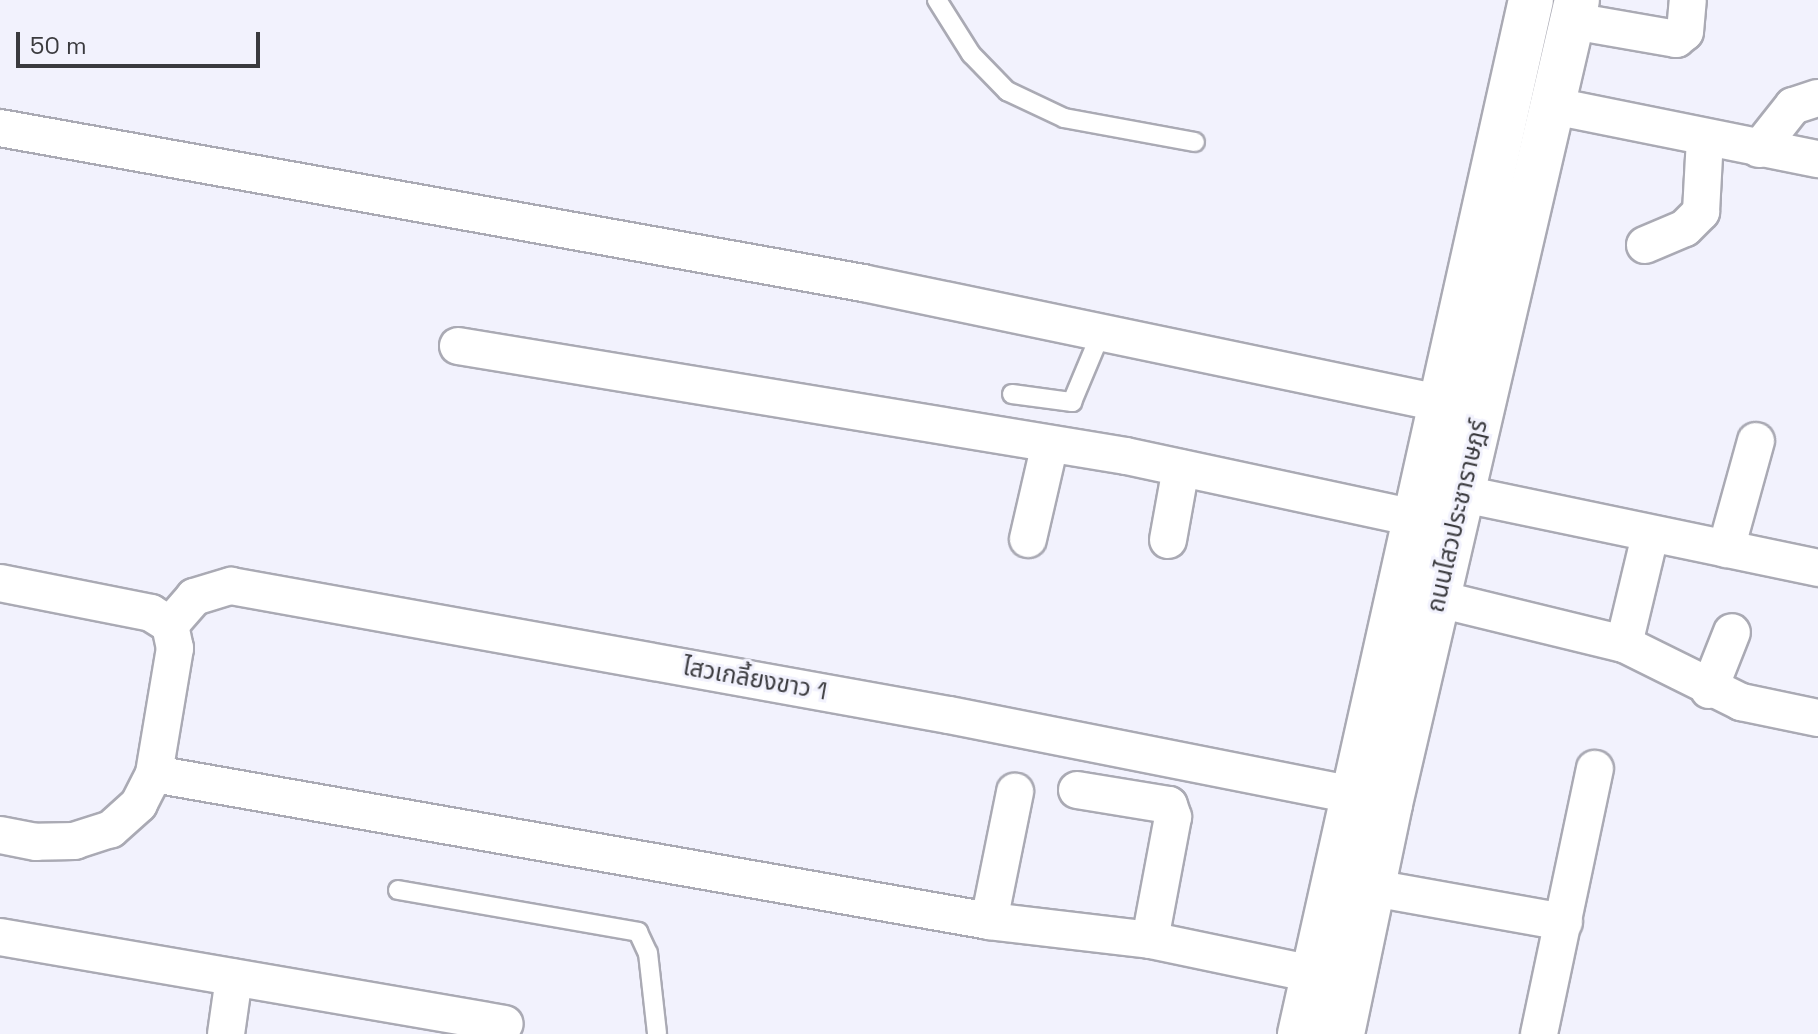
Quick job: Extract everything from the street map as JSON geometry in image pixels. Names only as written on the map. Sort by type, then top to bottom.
[{"type":"main road","name":"ถนนไสวประชาราษฎร์","points":[[1342,1034],[1464,494],[1461,407],[1528,1]]},
{"type":"main road","name":"ถนนไสวประชาราษฎร์","points":[[1300,1034],[1415,518],[1461,407],[1554,106],[1575,11]]},
{"type":"street","points":[[1575,11],[1676,39],[1685,32],[1688,0]]},
{"type":"street","points":[[1759,149],[1793,106],[1818,98]]},
{"type":"street","points":[[1554,106],[1705,139],[1818,159]]},
{"type":"street","points":[[0,128],[863,283],[1461,407]]},
{"type":"street","points":[[1645,245],[1685,228],[1701,212],[1705,139]]},
{"type":"street","points":[[458,346],[1181,468],[1415,518]]},
{"type":"street","points":[[1726,549],[1756,441]]},
{"type":"street","points":[[1028,539],[1049,448]]},
{"type":"street","points":[[1168,540],[1181,468]]},
{"type":"street","points":[[1464,494],[1650,536],[1818,568]]},
{"type":"street","points":[[1624,644],[1650,536]]},
{"type":"street","points":[[0,583],[118,603],[151,613],[170,625],[175,648],[154,774],[139,804],[111,829],[75,841],[36,842],[0,835]]},
{"type":"street","name":"ไสวเกลี้ยงขาว 1","points":[[170,625],[194,597],[231,586],[934,712],[1353,795]]},
{"type":"street","points":[[1439,599],[1624,644],[1709,690],[1741,702],[1818,718]]},
{"type":"street","points":[[1709,690],[1732,632]]},
{"type":"street","points":[[1539,1034],[1595,769]]},
{"type":"street","points":[[154,774],[989,921],[1150,940],[1313,974]]},
{"type":"street","points":[[1077,790],[1169,805],[1173,817],[1150,940]]},
{"type":"street","points":[[989,921],[1015,792]]},
{"type":"street","points":[[1373,888],[1564,922]]},
{"type":"street","points":[[0,937],[505,1024]]},
{"type":"street","points":[[226,1034],[234,978]]},
{"type":"lane","points":[[937,0],[971,54],[1007,91],[1064,118],[1195,142]]},
{"type":"lane","points":[[1012,394],[1072,402],[1101,333]]},
{"type":"lane","points":[[398,890],[638,932],[648,953],[659,1034]]}]
